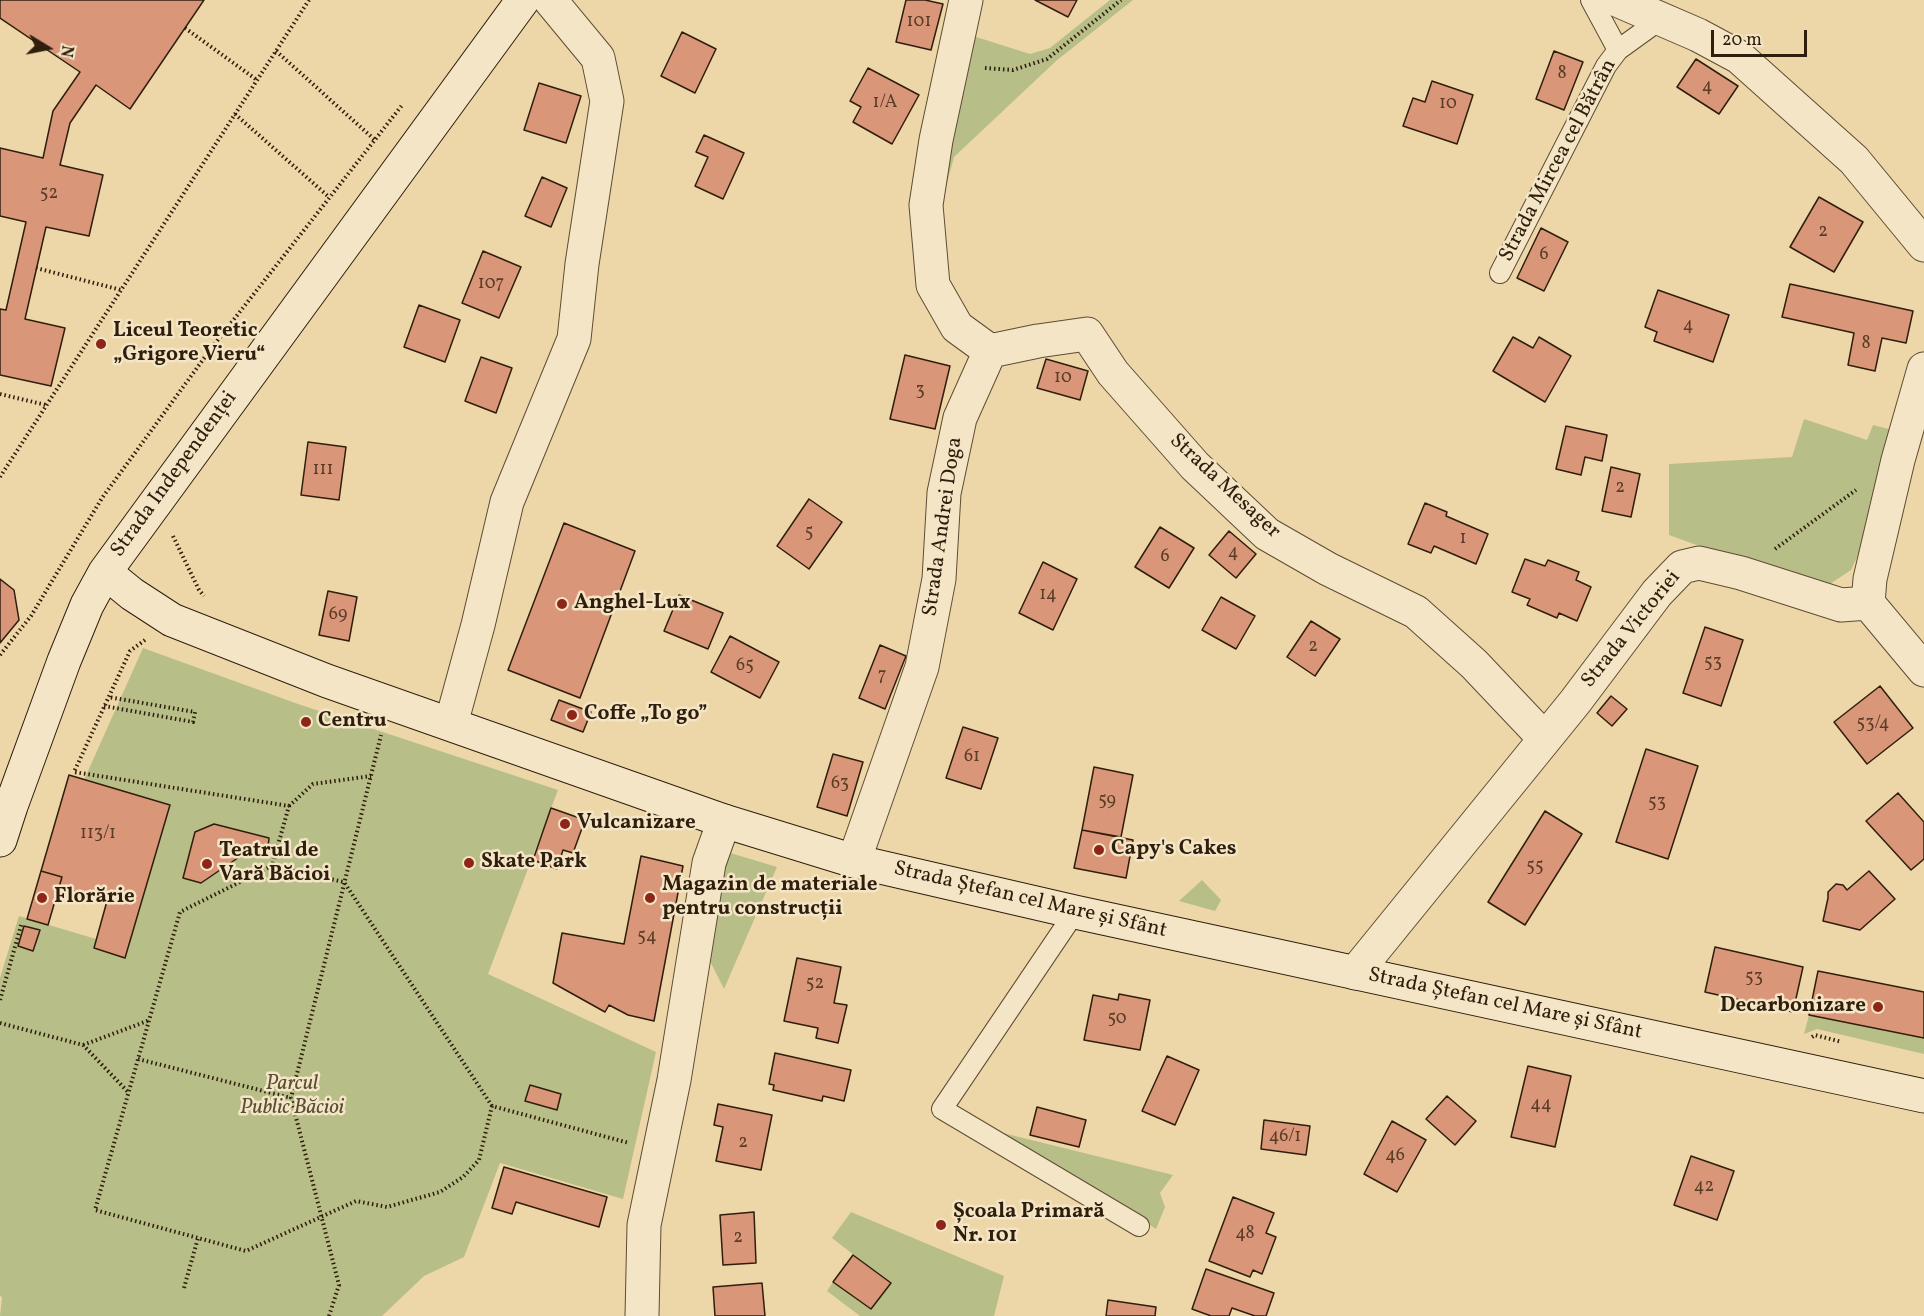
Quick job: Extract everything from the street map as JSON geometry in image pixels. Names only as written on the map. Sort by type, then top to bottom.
[{"type":"street","name":"Strada Independenței","points":[[0,840],[5,802],[83,614],[105,572],[523,0]]},
{"type":"street","points":[[451,724],[478,625],[507,502],[574,339],[582,264],[607,101],[598,58],[550,0]]},
{"type":"street","points":[[966,0],[936,140],[926,205],[933,285],[957,327],[990,351]]},
{"type":"street","points":[[1617,0],[1698,35],[1739,57],[1854,160],[1924,245]]},
{"type":"street","name":"Strada Mesager","points":[[990,351],[1087,334],[1113,373],[1195,466],[1267,534],[1328,569],[1416,612],[1474,664],[1545,739]]},
{"type":"street","name":"Strada Andrei Doga","points":[[854,861],[922,667],[939,579],[944,493],[960,417],[990,351]]},
{"type":"street","points":[[1924,369],[1898,460],[1870,579],[1868,603],[1924,670]]},
{"type":"street","name":"Strada Victoriei","points":[[1355,973],[1545,739],[1657,593],[1682,567],[1699,563],[1741,573],[1840,605],[1868,603]]},
{"type":"street","name":"Strada Ștefan cel Mare și Sfânt","points":[[105,572],[132,594],[172,620],[327,681],[724,821],[854,861],[1076,912],[1924,1096]]},
{"type":"street","points":[[642,1316],[644,1225],[674,1080],[709,862],[724,821]]},
{"type":"lane","name":"Strada Mircea cel Bătrân","points":[[1591,0],[1618,50]]},
{"type":"lane","name":"Strada Mircea cel Bătrân","points":[[1500,273],[1606,66],[1618,50],[1661,19]]},
{"type":"lane","points":[[1076,912],[942,1109],[1139,1226]]},
{"type":"path","points":[[0,477],[309,0]]},
{"type":"path","points":[[953,65],[1013,70],[1047,58],[1121,0]]},
{"type":"path","points":[[185,28],[257,80]]},
{"type":"path","points":[[276,51],[375,140]]},
{"type":"path","points":[[0,655],[31,616],[102,498],[213,346],[404,102]]},
{"type":"path","points":[[235,114],[329,197]]},
{"type":"path","points":[[36,268],[121,290]]},
{"type":"path","points":[[0,394],[46,405]]},
{"type":"path","points":[[1741,573],[1898,460]]},
{"type":"path","points":[[150,641],[143,640],[130,651],[74,772],[289,806]]},
{"type":"path","points":[[104,706],[193,722],[195,712],[108,697]]},
{"type":"path","points":[[329,1316],[339,1286],[291,1098],[381,733]]},
{"type":"path","points":[[272,866],[289,806],[313,784],[371,776]]},
{"type":"path","points":[[492,1106],[478,1160],[463,1177],[440,1192],[387,1207],[356,1202],[246,1251],[95,1210],[180,912],[272,866],[344,882],[492,1106],[659,1151]]},
{"type":"path","points":[[0,1000],[22,922]]},
{"type":"path","points":[[83,1045],[150,1020]]},
{"type":"path","points":[[0,1023],[83,1045],[129,1093]]},
{"type":"path","points":[[138,1059],[291,1098]]},
{"type":"path","points":[[184,1288],[198,1238]]},
{"type":"green space","points":[[1110,0],[1133,0],[1056,61],[954,157],[942,202],[970,35],[1030,54],[1050,48]]},
{"type":"green space","points":[[1804,419],[1867,440],[1873,425],[1893,430],[1876,517],[1851,570],[1827,586],[1801,583],[1669,535],[1669,464],[1792,457]]},
{"type":"green space","name":"Parcul Public Băcioi","points":[[143,648],[298,704],[558,790],[488,974],[656,1052],[623,1199],[500,1163],[464,1257],[424,1276],[382,1316],[0,1316],[2,1297],[0,1296],[0,978],[19,916],[96,939],[94,949],[125,958],[84,780]]},
{"type":"green space","points":[[727,852],[777,867],[724,989],[710,961]]},
{"type":"green space","points":[[1202,880],[1221,900],[1215,911],[1179,901]]},
{"type":"green space","points":[[1809,1015],[1924,1038],[1924,1054],[1817,1029],[1804,1034]]},
{"type":"green space","points":[[1003,1133],[1173,1175],[1160,1193],[1165,1207],[1156,1229]]},
{"type":"green space","points":[[851,1212],[1004,1276],[994,1316],[860,1316],[827,1291],[833,1282],[871,1309],[890,1283],[832,1238]]},
{"type":"building","points":[[0,0],[204,0],[130,109],[96,85],[70,123],[60,165],[103,175],[89,236],[46,227],[25,319],[65,328],[51,386],[0,375],[0,309],[6,310],[26,222],[0,216],[0,148],[43,158],[53,111],[80,72],[0,18]]},
{"type":"building","points":[[906,0],[925,0],[943,4],[931,50],[896,42]]},
{"type":"building","points":[[1035,0],[1077,0],[1068,17]]},
{"type":"building","points":[[682,32],[716,49],[695,93],[661,76]]},
{"type":"building","points":[[1554,51],[1583,62],[1564,110],[1536,99]]},
{"type":"building","points":[[1696,59],[1738,86],[1719,114],[1677,87]]},
{"type":"building","points":[[868,68],[919,95],[892,144],[853,122],[861,107],[850,101]]},
{"type":"building","points":[[1432,81],[1473,95],[1457,144],[1403,126],[1413,98],[1425,102]]},
{"type":"building","points":[[539,83],[581,96],[566,143],[524,130]]},
{"type":"building","points":[[704,135],[744,153],[723,199],[695,186],[708,157],[696,152]]},
{"type":"building","points":[[542,177],[567,188],[551,227],[525,216]]},
{"type":"building","points":[[1819,197],[1863,222],[1834,272],[1790,247]]},
{"type":"building","points":[[1541,228],[1568,242],[1544,291],[1517,278]]},
{"type":"building","points":[[483,251],[521,267],[499,318],[462,303]]},
{"type":"building","points":[[1790,284],[1913,311],[1906,343],[1882,338],[1875,371],[1848,365],[1854,333],[1782,317]]},
{"type":"building","points":[[1658,290],[1729,315],[1713,362],[1654,341],[1657,332],[1645,327]]},
{"type":"building","points":[[419,305],[460,320],[445,362],[404,347]]},
{"type":"building","points":[[1513,337],[1533,348],[1539,337],[1571,356],[1545,402],[1493,371]]},
{"type":"building","points":[[905,355],[950,366],[935,429],[890,419]]},
{"type":"building","points":[[481,357],[512,368],[496,413],[465,401]]},
{"type":"building","points":[[1046,359],[1088,371],[1080,400],[1037,388]]},
{"type":"building","points":[[1566,426],[1607,435],[1602,461],[1585,457],[1581,475],[1556,469]]},
{"type":"building","points":[[308,442],[346,447],[339,500],[301,495]]},
{"type":"building","points":[[1611,467],[1640,474],[1631,517],[1602,511]]},
{"type":"building","points":[[809,499],[842,522],[809,569],[777,546]]},
{"type":"building","points":[[1425,503],[1447,512],[1446,516],[1488,534],[1476,564],[1434,546],[1431,553],[1408,544]]},
{"type":"building","points":[[564,523],[635,551],[580,698],[508,670]]},
{"type":"building","points":[[1160,527],[1194,548],[1169,588],[1135,567]]},
{"type":"building","points":[[1229,531],[1256,554],[1236,578],[1209,555]]},
{"type":"building","points":[[1525,559],[1545,566],[1548,560],[1579,572],[1576,580],[1591,587],[1577,621],[1559,613],[1557,618],[1527,605],[1530,599],[1512,592]]},
{"type":"building","points":[[1043,562],[1077,579],[1053,630],[1019,613]]},
{"type":"building","points":[[0,579],[14,590],[19,620],[0,643]]},
{"type":"building","points":[[328,591],[357,597],[349,641],[319,635]]},
{"type":"building","points":[[679,595],[723,613],[708,649],[664,631]]},
{"type":"building","points":[[1221,597],[1255,616],[1236,649],[1202,630]]},
{"type":"building","points":[[1311,621],[1340,639],[1315,676],[1287,657]]},
{"type":"building","points":[[1705,627],[1743,640],[1721,706],[1683,693]]},
{"type":"building","points":[[730,636],[779,662],[760,698],[711,672]]},
{"type":"building","points":[[880,645],[906,656],[885,709],[859,698]]},
{"type":"building","points":[[1880,686],[1913,728],[1867,764],[1834,722]]},
{"type":"building","points":[[1611,696],[1627,709],[1612,726],[1597,713]]},
{"type":"building","points":[[559,700],[591,712],[583,732],[551,720]]},
{"type":"building","points":[[963,727],[998,738],[981,789],[946,778]]},
{"type":"building","points":[[1646,749],[1698,766],[1668,859],[1616,842]]},
{"type":"building","points":[[833,754],[863,762],[847,816],[817,807]]},
{"type":"building","points":[[1094,767],[1133,775],[1121,837],[1082,830]]},
{"type":"building","points":[[69,775],[170,805],[125,958],[94,948],[107,901],[59,887],[62,877],[41,871]]},
{"type":"building","points":[[1898,793],[1924,822],[1924,859],[1911,870],[1866,821]]},
{"type":"building","points":[[551,808],[585,820],[573,853],[563,850],[557,869],[533,860]]},
{"type":"building","points":[[1545,811],[1582,834],[1525,925],[1488,902]]},
{"type":"building","name":"Teatrul de Vară Băcioi","points":[[214,824],[269,838],[268,848],[248,851],[201,883],[183,878],[195,832]]},
{"type":"building","points":[[1082,830],[1133,840],[1126,878],[1074,868]]},
{"type":"building","points":[[641,856],[683,866],[654,1021],[628,1015],[609,1005],[605,1012],[553,983],[562,933],[624,944]]},
{"type":"building","points":[[41,871],[62,877],[48,925],[27,919]]},
{"type":"building","points":[[1869,871],[1895,899],[1860,930],[1823,921],[1828,892],[1836,884],[1843,885],[1847,890]]},
{"type":"building","points":[[24,926],[40,930],[33,951],[18,946]]},
{"type":"building","points":[[1715,947],[1803,967],[1793,1012],[1705,992]]},
{"type":"building","points":[[797,958],[841,967],[834,1003],[847,1005],[838,1043],[816,1038],[818,1028],[784,1021]]},
{"type":"building","points":[[1818,971],[1924,992],[1924,1038],[1809,1015]]},
{"type":"building","points":[[1119,994],[1150,1000],[1140,1050],[1084,1040],[1093,995],[1118,1000]]},
{"type":"building","points":[[775,1053],[851,1070],[844,1101],[823,1096],[822,1101],[773,1090],[774,1085],[769,1084]]},
{"type":"building","points":[[1167,1056],[1199,1070],[1175,1125],[1142,1111]]},
{"type":"building","points":[[1528,1066],[1571,1076],[1555,1147],[1511,1137]]},
{"type":"building","points":[[530,1085],[561,1094],[557,1110],[525,1101]]},
{"type":"building","points":[[1447,1096],[1476,1121],[1455,1145],[1426,1119]]},
{"type":"building","points":[[718,1104],[772,1115],[761,1170],[716,1161],[723,1127],[714,1125]]},
{"type":"building","points":[[1037,1107],[1086,1120],[1079,1147],[1030,1135]]},
{"type":"building","points":[[1264,1120],[1310,1126],[1306,1155],[1261,1149]]},
{"type":"building","points":[[1392,1121],[1426,1140],[1397,1192],[1364,1174]]},
{"type":"building","points":[[1691,1156],[1734,1171],[1717,1220],[1674,1205]]},
{"type":"building","points":[[504,1167],[607,1197],[599,1227],[516,1202],[512,1214],[492,1208]]},
{"type":"building","points":[[1233,1197],[1274,1213],[1266,1233],[1276,1237],[1262,1274],[1253,1270],[1250,1277],[1209,1261]]},
{"type":"building","points":[[754,1212],[756,1263],[723,1265],[720,1215]]},
{"type":"building","points":[[853,1255],[891,1283],[871,1309],[833,1282]]},
{"type":"building","points":[[1206,1269],[1274,1293],[1266,1316],[1255,1316],[1232,1308],[1229,1316],[1211,1316],[1192,1309]]},
{"type":"building","points":[[762,1283],[765,1316],[715,1316],[713,1287]]},
{"type":"building","points":[[1108,1300],[1156,1307],[1155,1316],[1106,1316]]},
{"type":"place","name":"Liceul Teoretic „Grigore Vieru“","points":[[101,344]]},
{"type":"place","name":"Anghel-Lux","points":[[562,604]]},
{"type":"place","name":"Coffe „To go”","points":[[572,715]]},
{"type":"place","name":"Centru","points":[[306,722]]},
{"type":"place","name":"Vulcanizare","points":[[565,824]]},
{"type":"place","name":"Capy's Cakes","points":[[1099,850]]},
{"type":"place","name":"Skate Park","points":[[469,863]]},
{"type":"place","name":"Teatrul de Vară Băcioi","points":[[207,864]]},
{"type":"place","name":"Florărie","points":[[42,898]]},
{"type":"place","name":"Magazin de materiale pentru construcții","points":[[650,898]]},
{"type":"place","name":"Decarbonizare","points":[[1878,1007]]},
{"type":"place","name":"Școala Primară Nr. 101","points":[[941,1225]]}]
